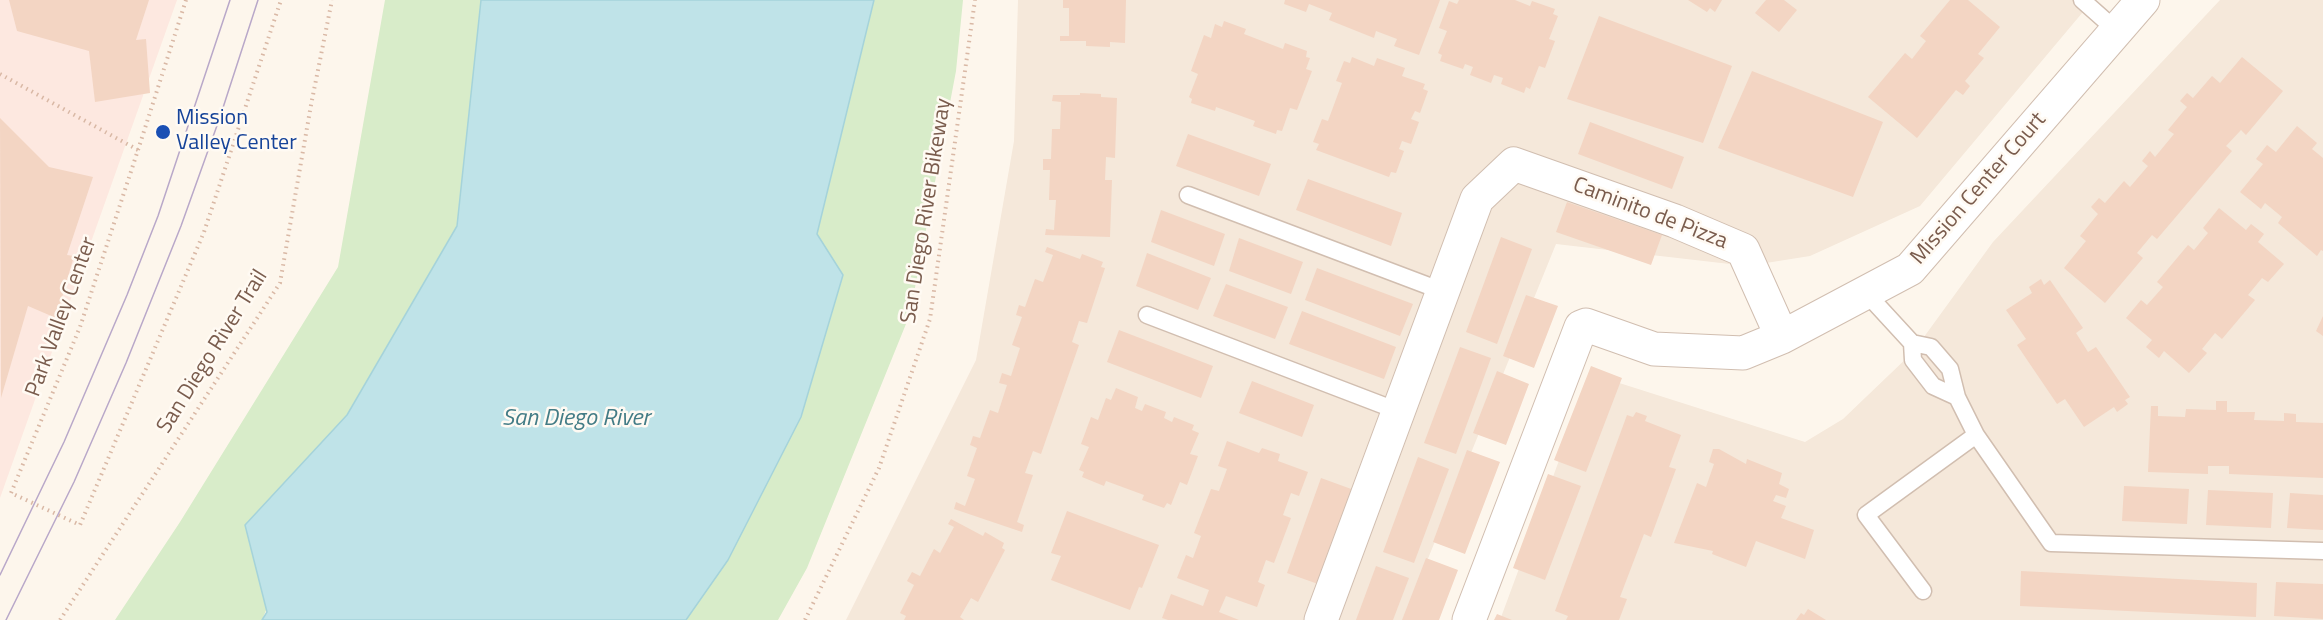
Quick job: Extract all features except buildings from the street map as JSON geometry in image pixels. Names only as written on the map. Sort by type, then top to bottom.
[{"type":"street","name":"Mission Center Court","points":[[1782,337],[1910,269],[2143,0]]},
{"type":"street","name":"Caminito de Pizza","points":[[1321,620],[1477,199],[1514,164],[1675,221],[1743,250],[1782,337]]},
{"type":"street","points":[[1469,620],[1581,327],[1586,325],[1654,349],[1743,353],[1782,337]]},
{"type":"lane","points":[[2082,0],[2117,31]]},
{"type":"lane","points":[[1188,195],[1442,291]]},
{"type":"lane","points":[[1866,293],[1912,343],[1931,346],[1950,369],[1957,397],[1976,435],[2050,543],[2323,551]]},
{"type":"lane","points":[[1146,315],[1398,411]]},
{"type":"lane","points":[[1912,343],[1912,360],[1933,386],[1957,397]]},
{"type":"lane","points":[[1923,591],[1866,514],[1976,435]]},
{"type":"path","name":"Park Valley Center","points":[[186,0],[80,327],[10,493],[80,525],[204,232],[281,0]]},
{"type":"path","name":"San Diego River Trail","points":[[60,620],[280,283],[310,105],[332,0]]},
{"type":"path","name":"San Diego River Bikeway","points":[[805,620],[879,468],[930,319],[975,0]]},
{"type":"path","points":[[0,74],[138,150]]},
{"type":"shaded area","points":[[0,0],[177,0],[0,498]]},
{"type":"shaded area","points":[[1018,0],[2093,0],[1920,206],[1810,256],[1747,266],[1556,244],[1403,620],[846,620],[976,360],[1014,141]]},
{"type":"shaded area","points":[[2220,0],[2323,0],[2323,620],[1500,620],[1591,374],[1805,442],[1843,419],[1913,352],[1993,242]]},
{"type":"green space","points":[[385,0],[481,0],[457,226],[347,415],[262,620],[115,620],[180,522],[338,267]]},
{"type":"green space","points":[[811,0],[963,0],[956,71],[910,314],[807,568],[778,620],[544,620]]},
{"type":"water","name":"San Diego River","points":[[481,0],[874,0],[817,234],[843,275],[801,417],[728,560],[686,620],[262,620],[267,612],[245,525],[347,415],[457,226]]},
{"type":"tram line","points":[[0,575],[64,442],[127,295],[158,216],[230,0]]},
{"type":"tram line","points":[[6,620],[74,482],[126,363],[181,226],[258,0]]},
{"type":"place","name":"Mission Valley Center","points":[[163,132]]}]
